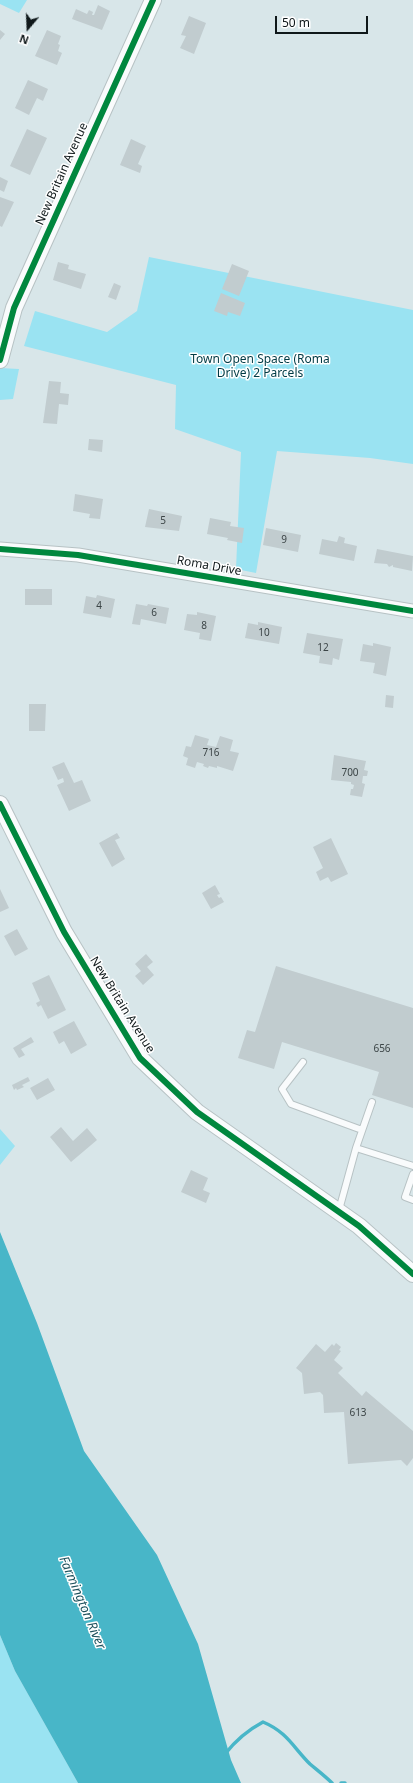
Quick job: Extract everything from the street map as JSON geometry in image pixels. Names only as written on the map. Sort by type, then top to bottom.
[{"type":"street","name":"New Britain Avenue","points":[[0,360],[14,308],[153,0]]},
{"type":"street","name":"Roma Drive","points":[[0,549],[78,555],[413,611]]},
{"type":"street","name":"New Britain Avenue","points":[[0,804],[64,932],[140,1058],[197,1112],[359,1226],[413,1274]]},
{"type":"lane","points":[[303,1062],[282,1089],[291,1104],[362,1130]]},
{"type":"lane","points":[[338,1212],[356,1148],[372,1102]]},
{"type":"lane","points":[[356,1148],[413,1166]]},
{"type":"lane","points":[[413,1174],[405,1197],[413,1200]]},
{"type":"green space","points":[[0,0],[27,0],[19,13],[0,4]]},
{"type":"green space","name":"Town Open Space (Roma Drive) 2 Parcels","points":[[149,257],[413,310],[413,464],[370,458],[277,451],[256,573],[236,569],[241,452],[175,429],[176,385],[24,346],[35,311],[107,332],[137,311]]},
{"type":"green space","points":[[0,368],[19,369],[13,399],[0,400]]},
{"type":"green space","points":[[0,1129],[15,1146],[0,1165]]},
{"type":"green space","points":[[0,1635],[15,1671],[78,1783],[0,1783]]},
{"type":"water","name":"Farmington River","points":[[0,1232],[37,1323],[84,1451],[157,1555],[198,1644],[231,1760],[241,1783],[78,1783],[15,1671],[0,1635]]},
{"type":"building","points":[[98,5],[110,11],[102,30],[72,19],[76,9],[87,14],[89,10],[93,12],[92,15],[94,15]]},
{"type":"building","points":[[189,16],[206,23],[194,54],[180,48],[186,36],[181,35]]},
{"type":"building","points":[[0,30],[5,34],[0,40]]},
{"type":"building","points":[[47,30],[61,36],[58,44],[60,45],[58,51],[62,53],[57,65],[35,56]]},
{"type":"building","points":[[28,80],[48,89],[43,101],[37,98],[29,115],[15,108]]},
{"type":"building","points":[[27,129],[47,138],[30,175],[10,166]]},
{"type":"building","points":[[131,139],[146,146],[138,164],[142,166],[140,173],[120,165]]},
{"type":"building","points":[[0,177],[8,181],[4,192],[0,190]]},
{"type":"building","points":[[0,197],[14,202],[2,227],[0,226]]},
{"type":"building","points":[[58,262],[69,265],[68,269],[86,274],[81,289],[53,280]]},
{"type":"building","points":[[232,264],[249,271],[239,296],[222,289]]},
{"type":"building","points":[[114,283],[121,286],[116,300],[108,297]]},
{"type":"building","points":[[221,293],[245,303],[240,316],[228,312],[227,316],[214,311]]},
{"type":"building","points":[[49,381],[61,382],[60,393],[69,394],[68,405],[59,404],[57,424],[43,423]]},
{"type":"building","points":[[89,439],[103,440],[102,452],[88,450]]},
{"type":"building","points":[[75,494],[103,499],[100,519],[89,518],[90,514],[73,511]]},
{"type":"building","points":[[149,509],[182,516],[179,531],[145,527]]},
{"type":"building","points":[[210,518],[231,522],[230,526],[244,528],[242,543],[227,540],[228,538],[207,534]]},
{"type":"building","points":[[266,528],[301,535],[298,552],[263,545]]},
{"type":"building","points":[[339,536],[345,538],[344,543],[357,546],[354,561],[319,554],[322,539],[337,542]]},
{"type":"building","points":[[377,549],[413,556],[412,571],[393,567],[393,565],[389,567],[387,564],[374,563]]},
{"type":"building","points":[[25,589],[52,589],[52,605],[25,605]]},
{"type":"building","points":[[97,595],[115,599],[111,618],[83,613],[86,596],[96,598]]},
{"type":"building","points":[[136,604],[147,606],[148,604],[169,608],[166,624],[141,619],[140,625],[132,624]]},
{"type":"building","points":[[197,612],[216,616],[211,641],[199,639],[200,633],[184,630],[187,614],[197,615]]},
{"type":"building","points":[[258,622],[282,627],[279,644],[245,638],[248,623],[258,625]]},
{"type":"building","points":[[307,633],[343,639],[339,660],[333,658],[332,665],[319,663],[320,656],[303,653]]},
{"type":"building","points":[[373,643],[391,647],[386,676],[373,673],[375,663],[360,661],[363,644],[373,646]]},
{"type":"building","points":[[386,695],[394,696],[393,708],[385,707]]},
{"type":"building","points":[[29,704],[46,704],[45,731],[29,731]]},
{"type":"building","points":[[195,735],[209,739],[207,745],[216,747],[220,736],[233,740],[230,751],[239,753],[233,771],[217,766],[217,768],[209,766],[208,768],[203,766],[204,764],[197,762],[195,768],[186,765],[188,758],[183,756],[186,746],[191,747]]},
{"type":"building","points":[[334,755],[366,761],[364,770],[368,771],[367,776],[363,776],[362,783],[365,784],[362,797],[350,795],[351,789],[353,789],[354,785],[351,784],[351,782],[331,780]]},
{"type":"building","points":[[64,762],[74,783],[82,780],[91,801],[69,811],[57,785],[64,782],[63,778],[58,780],[52,767]]},
{"type":"building","points":[[117,833],[120,838],[115,840],[125,859],[112,867],[99,843]]},
{"type":"building","points":[[331,838],[348,874],[331,882],[328,877],[320,881],[316,872],[323,868],[313,847]]},
{"type":"building","points":[[215,885],[220,894],[217,895],[219,898],[221,897],[224,902],[211,909],[202,893]]},
{"type":"building","points":[[0,889],[9,908],[0,912]]},
{"type":"building","points":[[17,929],[28,949],[15,956],[4,936]]},
{"type":"building","points":[[146,954],[153,962],[147,967],[154,975],[143,985],[135,976],[141,971],[135,964]]},
{"type":"building","points":[[276,966],[413,1008],[413,1108],[372,1095],[379,1072],[282,1042],[274,1069],[238,1058],[247,1030],[255,1032]]},
{"type":"building","points":[[49,975],[66,1010],[48,1019],[41,1005],[38,1007],[36,1003],[40,1001],[32,983]]},
{"type":"building","points":[[74,1021],[87,1045],[71,1054],[64,1041],[59,1044],[53,1032]]},
{"type":"building","points":[[31,1037],[34,1042],[21,1049],[25,1055],[19,1058],[13,1048]]},
{"type":"building","points":[[28,1077],[30,1081],[22,1085],[24,1087],[17,1090],[16,1088],[14,1090],[12,1085]]},
{"type":"building","points":[[48,1078],[55,1090],[37,1100],[30,1088]]},
{"type":"building","points":[[61,1127],[73,1141],[87,1128],[97,1140],[71,1162],[50,1137]]},
{"type":"building","points":[[191,1170],[208,1178],[203,1190],[210,1193],[206,1203],[181,1192]]},
{"type":"building","points":[[336,1343],[341,1347],[339,1350],[341,1351],[334,1360],[343,1368],[338,1373],[362,1396],[366,1391],[413,1431],[413,1458],[407,1466],[401,1460],[348,1464],[344,1412],[324,1413],[323,1395],[320,1392],[304,1394],[302,1373],[296,1368],[316,1344],[325,1352],[332,1344],[334,1346]]},
{"type":"waterway","points":[[225,1754],[242,1736],[263,1722],[284,1735],[310,1764],[332,1783]]},
{"type":"cycle path","points":[[0,360],[14,308],[153,0]]},
{"type":"cycle path","points":[[0,549],[78,555],[413,611]]},
{"type":"cycle path","points":[[0,804],[64,932],[140,1058],[197,1112],[359,1226],[413,1274]]}]
